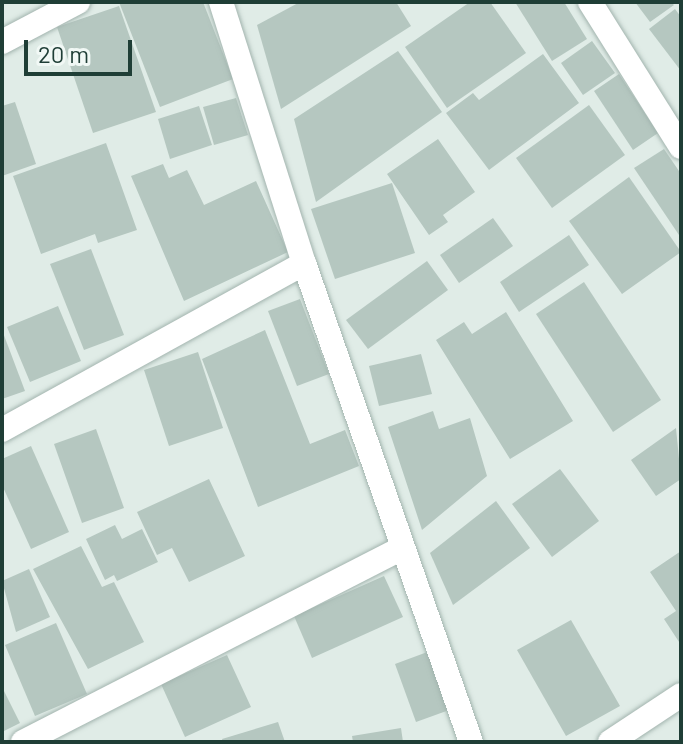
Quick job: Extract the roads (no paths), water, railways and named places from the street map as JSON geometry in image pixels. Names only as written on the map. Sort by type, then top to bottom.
[{"type":"street","points":[[2,42],[78,2]]},
{"type":"street","points":[[221,2],[304,263],[471,742]]},
{"type":"street","points":[[590,2],[680,143]]},
{"type":"street","points":[[2,430],[304,263]]},
{"type":"street","points":[[23,742],[402,548]]},
{"type":"street","points":[[610,742],[681,695]]}]
